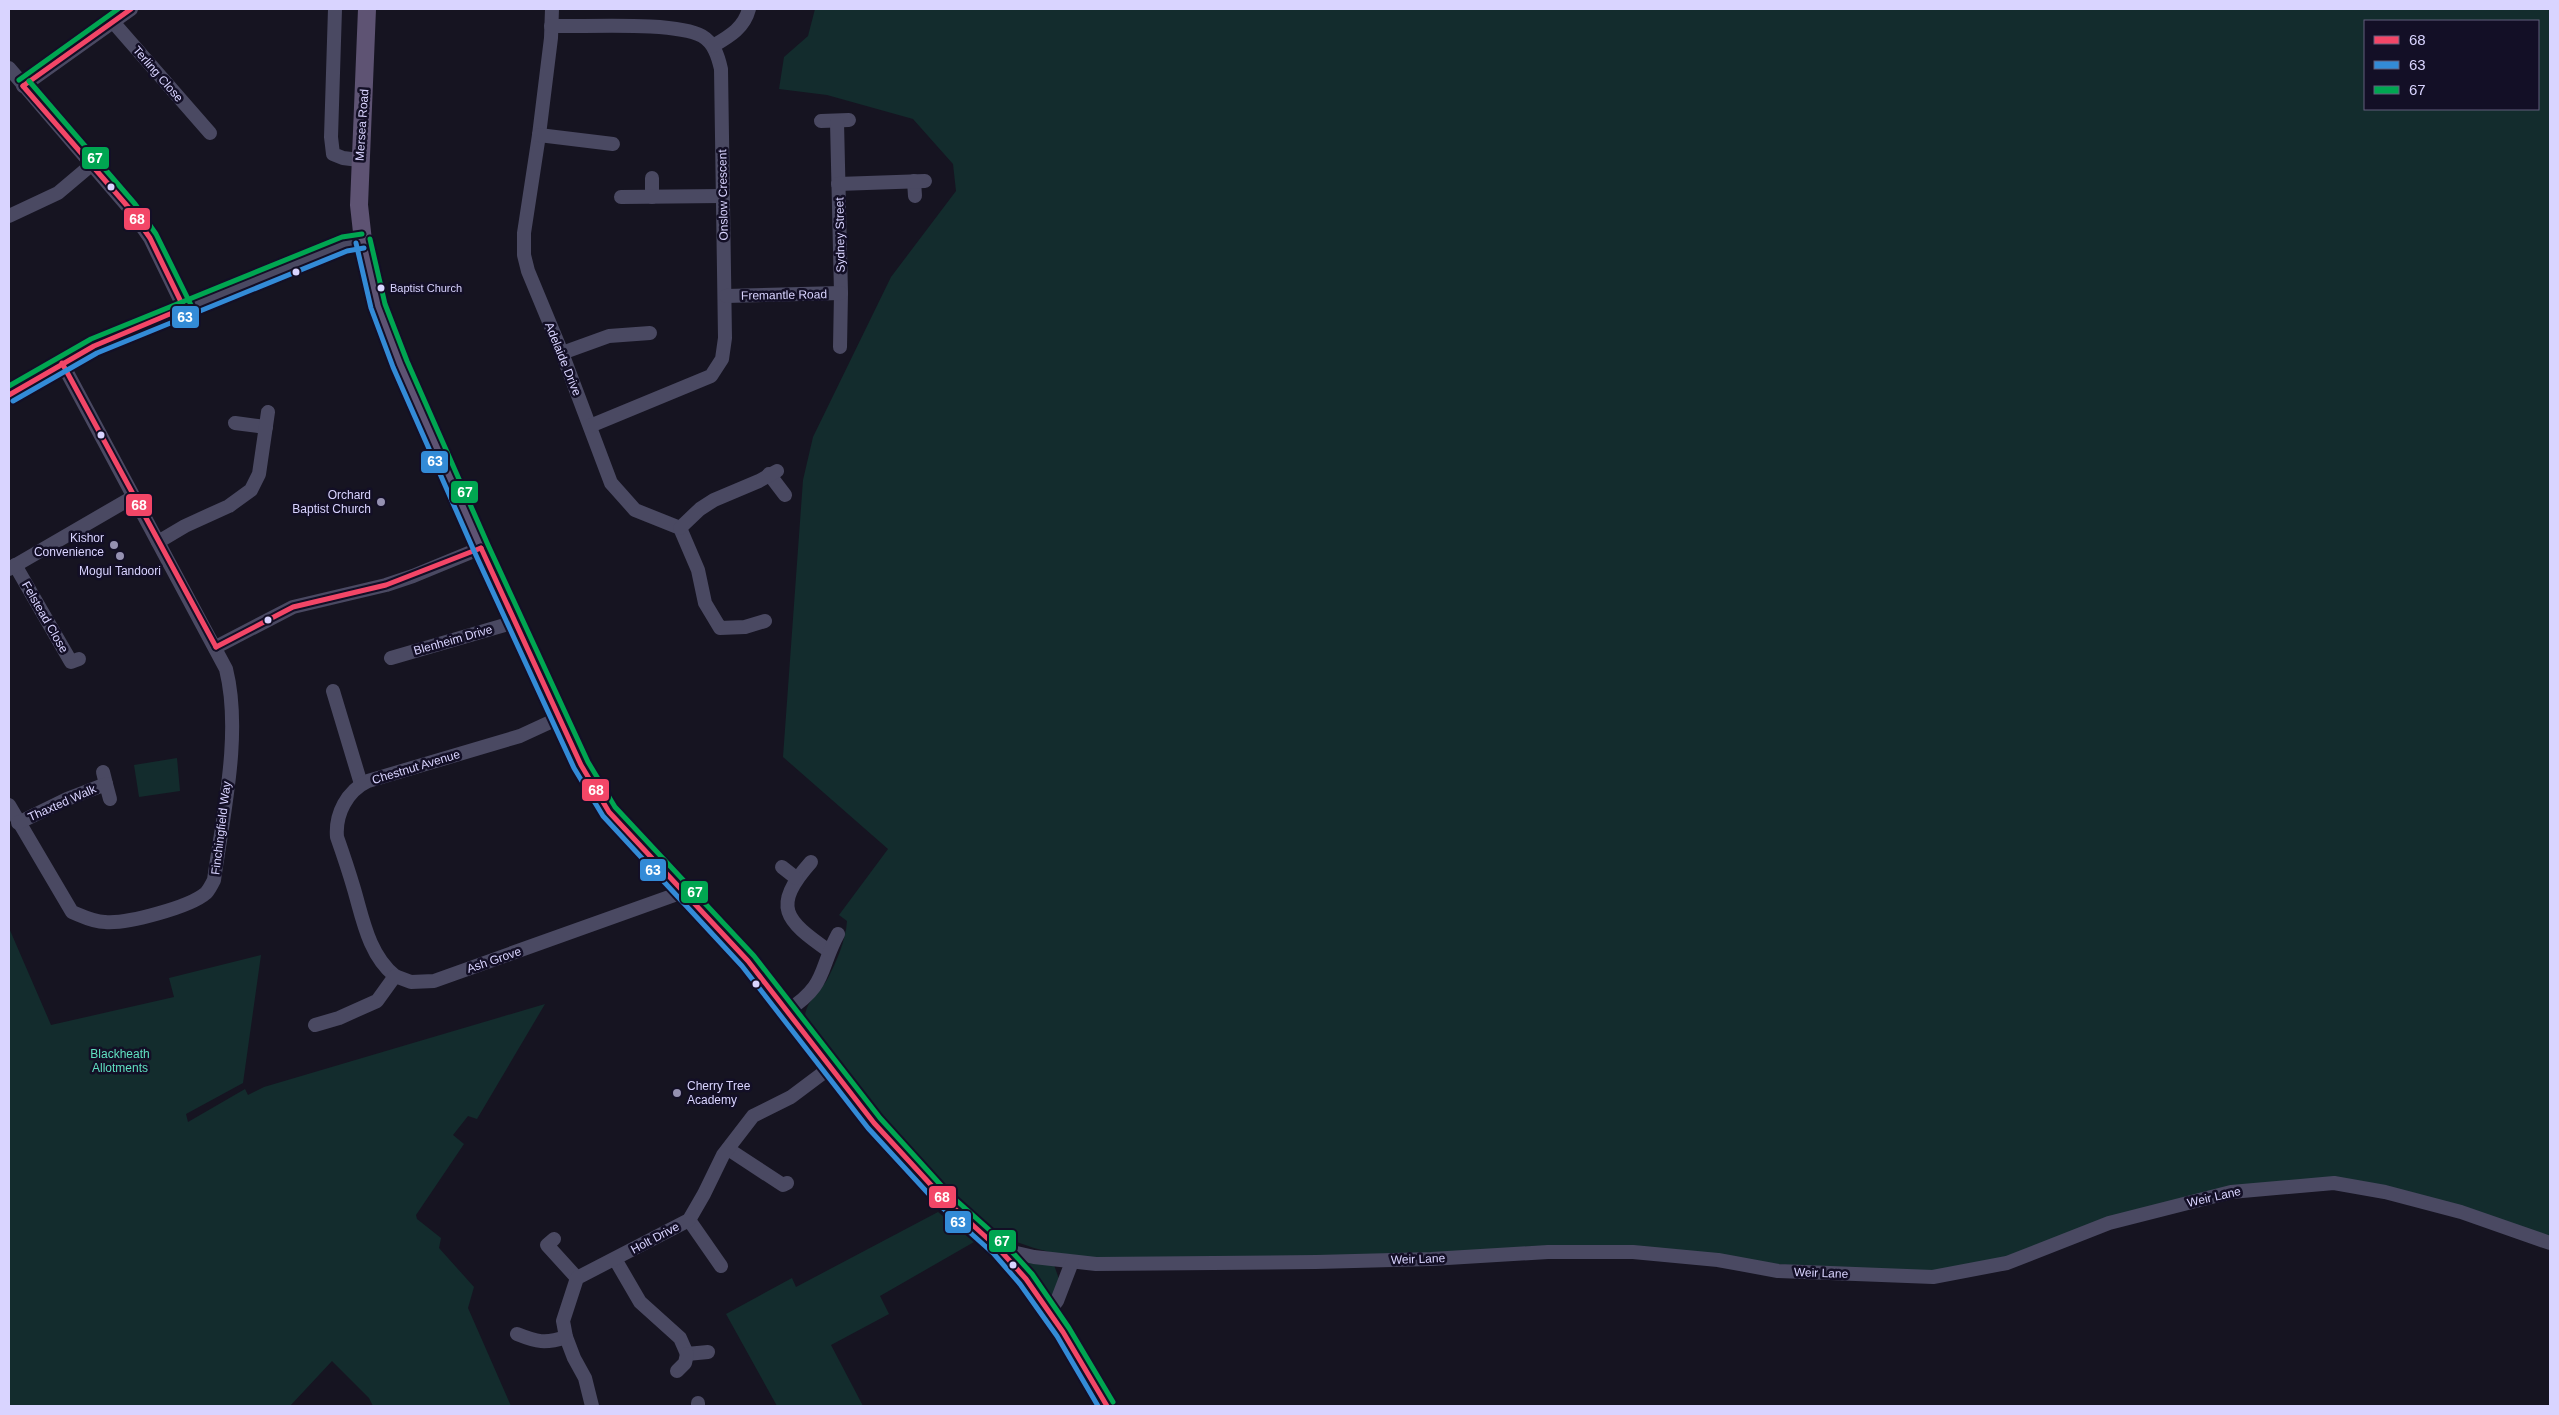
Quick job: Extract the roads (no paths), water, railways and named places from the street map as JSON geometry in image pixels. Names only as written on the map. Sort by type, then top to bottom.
[{"type":"main road","name":"Mersea Road","points":[[367,9],[359,160],[359,205],[363,241],[378,306],[391,342],[481,548],[581,765],[609,812],[748,961],[874,1122],[943,1198],[999,1249],[1026,1278],[1107,1406]]},
{"type":"street","points":[[23,86],[131,9]]},
{"type":"street","points":[[335,9],[331,137],[334,154],[343,158],[359,160]]},
{"type":"street","name":"Adelaide Drive","points":[[552,9],[539,136],[524,233],[524,255],[541,307],[562,352],[611,483],[641,513],[680,528]]},
{"type":"street","points":[[551,26],[662,27],[688,30],[703,37],[713,46],[734,33],[746,21],[749,9]]},
{"type":"street","name":"Terling Close","points":[[113,22],[207,126]]},
{"type":"street","name":"Onslow Crescent","points":[[590,426],[711,376],[718,368],[724,350],[726,296],[722,196],[721,68],[713,46]]},
{"type":"street","points":[[9,68],[90,166],[129,208],[150,238],[184,308]]},
{"type":"street","name":"Sydney Street","points":[[820,122],[843,121],[838,184],[841,293],[840,347]]},
{"type":"street","points":[[539,136],[609,139]]},
{"type":"street","points":[[9,216],[58,192],[90,166]]},
{"type":"street","points":[[652,178],[652,197]]},
{"type":"street","points":[[838,184],[920,181],[915,196]]},
{"type":"street","points":[[620,197],[722,196]]},
{"type":"street","points":[[9,395],[94,346],[345,244],[363,241]]},
{"type":"street","name":"Fremantle Road","points":[[726,296],[841,293]]},
{"type":"street","points":[[562,352],[609,336],[650,333]]},
{"type":"street","name":"Finchingfield Way","points":[[9,805],[72,912],[89,920],[106,923],[174,909],[206,893],[214,880],[233,723],[232,692],[226,670],[216,647],[62,363]]},
{"type":"street","points":[[158,542],[185,526],[229,506],[251,490],[259,474],[268,412]]},
{"type":"street","points":[[235,423],[266,427]]},
{"type":"street","points":[[757,620],[730,629],[720,628],[705,603],[698,570],[680,528],[700,509],[714,500],[759,481],[773,472],[785,495]]},
{"type":"street","points":[[12,567],[133,496]]},
{"type":"street","points":[[216,647],[293,607],[413,576],[481,548]]},
{"type":"street","name":"Felstead Close","points":[[12,567],[71,662],[79,659]]},
{"type":"street","name":"Blenheim Drive","points":[[391,658],[515,622]]},
{"type":"street","points":[[333,691],[343,704],[361,784]]},
{"type":"street","name":"Chestnut Avenue","points":[[395,976],[384,967],[370,944],[338,837],[336,822],[343,806],[361,784],[520,736],[559,718]]},
{"type":"street","name":"Thaxted Walk","points":[[18,823],[105,778],[110,799]]},
{"type":"street","points":[[811,862],[796,878],[787,899],[791,920],[799,930],[829,952]]},
{"type":"street","points":[[782,867],[796,878]]},
{"type":"street","name":"Ash Grove","points":[[395,976],[411,982],[434,980],[683,892]]},
{"type":"street","points":[[787,1011],[804,1000],[822,978],[829,952],[838,934]]},
{"type":"street","points":[[315,1025],[339,1018],[377,1001],[395,976]]},
{"type":"street","name":"Holt Drive","points":[[577,1278],[689,1220],[728,1149],[753,1116],[791,1097],[831,1067]]},
{"type":"street","points":[[728,1149],[782,1186]]},
{"type":"street","name":"Weir Lane","points":[[999,1249],[1072,1262],[1316,1262],[1431,1259],[1548,1252],[1633,1252],[1718,1260],[1778,1271],[1933,1277],[2007,1263],[2109,1224],[2231,1192],[2334,1183],[2385,1192],[2461,1212],[2550,1244]]},
{"type":"street","points":[[689,1220],[710,1254],[721,1266]]},
{"type":"street","points":[[554,1238],[547,1245],[577,1278],[563,1320],[566,1337],[574,1358],[586,1378],[592,1406]]},
{"type":"street","points":[[615,1259],[640,1302],[680,1338],[688,1354],[685,1363],[677,1371]]},
{"type":"street","points":[[1049,1312],[1058,1302],[1072,1262]]},
{"type":"street","points":[[517,1334],[531,1340],[549,1342],[566,1337]]},
{"type":"street","points":[[688,1354],[708,1352]]},
{"type":"place","name":"Baptist Church","points":[[381,288]]},
{"type":"place","name":"Orchard Baptist Church","points":[[381,502]]},
{"type":"place","name":"Kishor Convenience","points":[[114,545]]},
{"type":"place","name":"Mogul Tandoori","points":[[120,556]]},
{"type":"place","name":"Cherry Tree Academy","points":[[677,1093]]},
{"type":"park label","name":"Blackheath Allotments","points":[[120,1061]]}]
